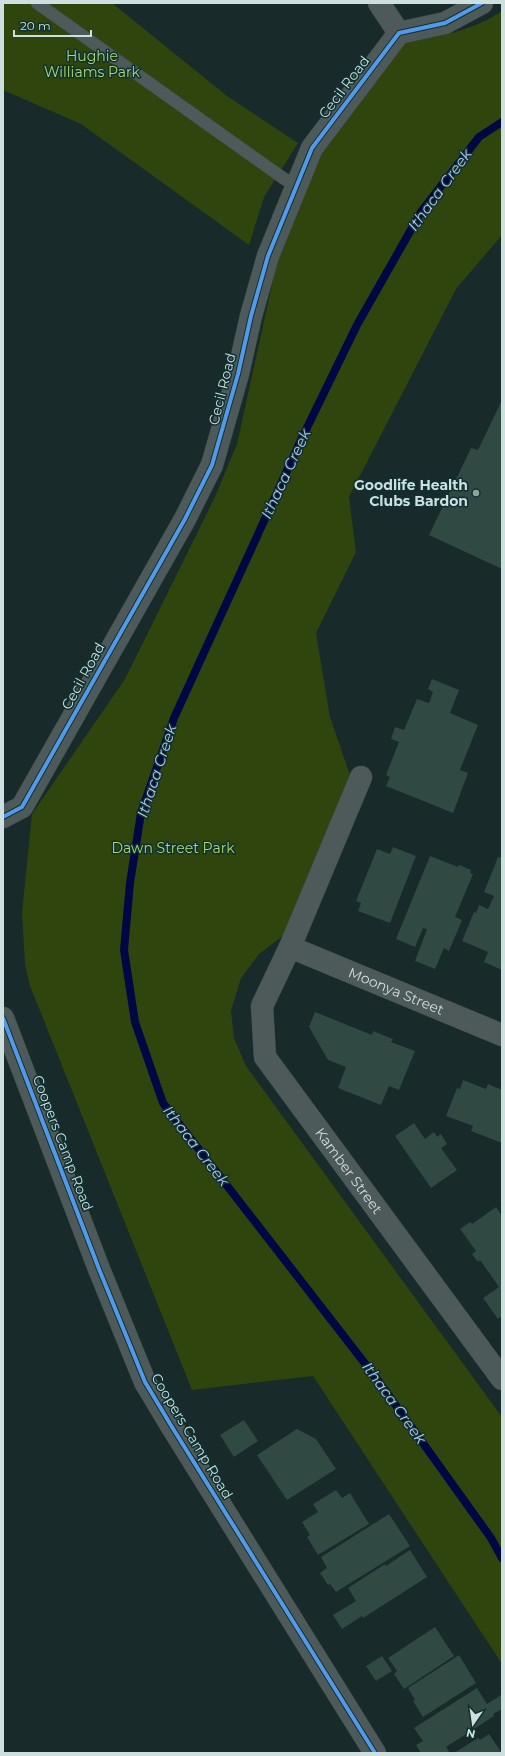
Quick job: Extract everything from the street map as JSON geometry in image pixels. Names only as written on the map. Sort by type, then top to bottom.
[{"type":"street","points":[[379,3],[399,33],[445,23],[482,3]]},
{"type":"street","name":"Cecil Road","points":[[3,817],[22,807],[185,519],[212,465],[238,374],[251,316],[268,256],[312,148],[399,33]]},
{"type":"street","name":"Kamber Street","points":[[361,777],[290,947],[262,1006],[265,1057],[502,1379]]},
{"type":"street","name":"Moonya Street","points":[[290,947],[502,1035]]},
{"type":"street","name":"Coopers Camp Road","points":[[3,1018],[96,1261],[145,1382],[376,1753]]},
{"type":"lane","points":[[37,3],[296,186]]},
{"type":"green space","name":"Hughie Williams Park","points":[[3,3],[112,3],[227,96],[298,143],[264,197],[249,245],[81,124],[3,90]]},
{"type":"green space","name":"Dawn Street Park","points":[[502,11],[502,235],[456,289],[349,497],[356,552],[316,633],[330,717],[351,778],[284,935],[259,954],[241,978],[231,1011],[234,1038],[246,1066],[502,1417],[502,1664],[313,1376],[192,1390],[30,986],[25,964],[22,913],[32,814],[125,679],[214,499],[237,444],[277,262],[320,156],[354,105],[402,43],[441,36],[467,28],[479,24]]},
{"type":"building","name":"Goodlife Health Clubs Bardon","points":[[502,400],[502,569],[429,535],[471,448],[478,450]]},
{"type":"building","points":[[432,679],[459,690],[450,713],[478,725],[460,770],[468,773],[453,813],[386,786],[390,777],[386,775],[399,742],[391,739],[395,727],[404,730],[417,699],[429,703],[433,692],[428,689]]},
{"type":"building","points":[[393,847],[416,856],[390,923],[358,911],[361,903],[356,901],[377,849],[390,854]]},
{"type":"building","points":[[430,856],[458,867],[459,865],[471,870],[470,873],[473,874],[455,917],[462,920],[449,951],[444,948],[435,969],[415,961],[427,929],[423,928],[415,947],[396,939]]},
{"type":"building","points":[[498,857],[502,858],[502,970],[484,962],[488,952],[462,941],[474,912],[476,913],[479,905],[488,909],[494,896],[484,892]]},
{"type":"building","points":[[315,1012],[372,1035],[373,1031],[393,1039],[391,1042],[415,1051],[399,1090],[389,1086],[381,1105],[338,1088],[346,1067],[328,1060],[309,1027]]},
{"type":"building","points":[[463,1080],[486,1089],[488,1084],[502,1090],[502,1143],[471,1131],[473,1126],[446,1116],[457,1088],[460,1089]]},
{"type":"building","points":[[414,1123],[425,1139],[434,1132],[437,1137],[441,1134],[447,1144],[441,1148],[457,1170],[431,1188],[395,1136]]},
{"type":"building","points":[[496,1207],[502,1216],[502,1316],[498,1319],[483,1298],[499,1287],[480,1260],[478,1262],[472,1254],[476,1251],[460,1229],[470,1222],[472,1224]]},
{"type":"building","points":[[244,1420],[258,1441],[234,1457],[220,1435]]},
{"type":"building","points":[[297,1429],[316,1439],[336,1469],[287,1500],[257,1455]]},
{"type":"building","points":[[336,1490],[342,1498],[350,1493],[369,1524],[318,1555],[307,1537],[310,1535],[302,1522],[318,1512],[313,1504]]},
{"type":"building","points":[[389,1514],[410,1546],[336,1592],[330,1584],[328,1585],[320,1573],[327,1568],[321,1557]]},
{"type":"building","points":[[410,1550],[427,1577],[363,1618],[362,1616],[342,1629],[333,1615],[356,1601],[348,1588]]},
{"type":"building","points":[[435,1627],[454,1656],[404,1689],[394,1674],[397,1671],[388,1658]]},
{"type":"building","points":[[459,1655],[476,1683],[423,1717],[413,1701],[415,1700],[408,1688]]},
{"type":"building","points":[[382,1656],[392,1671],[376,1681],[366,1666]]},
{"type":"building","points":[[477,1688],[487,1704],[501,1695],[502,1709],[493,1714],[494,1716],[446,1747],[449,1751],[447,1753],[421,1753],[416,1745],[423,1741],[414,1728]]},
{"type":"building","points":[[489,1734],[502,1753],[454,1753],[478,1738],[480,1740]]},
{"type":"waterway","name":"Ithaca Creek","points":[[502,122],[479,137],[421,212],[357,325],[301,440],[174,718],[141,813],[130,883],[124,950],[135,1022],[163,1103],[377,1379],[491,1538],[502,1558]]},
{"type":"cycle path","points":[[3,817],[22,807],[185,519],[212,465],[238,374],[251,316],[268,256],[312,148],[399,33],[445,23],[482,3]]},
{"type":"cycle path","points":[[3,1018],[99,1269],[145,1382],[375,1753]]},
{"type":"place","name":"Goodlife Health Clubs Bardon","points":[[476,493]]}]
